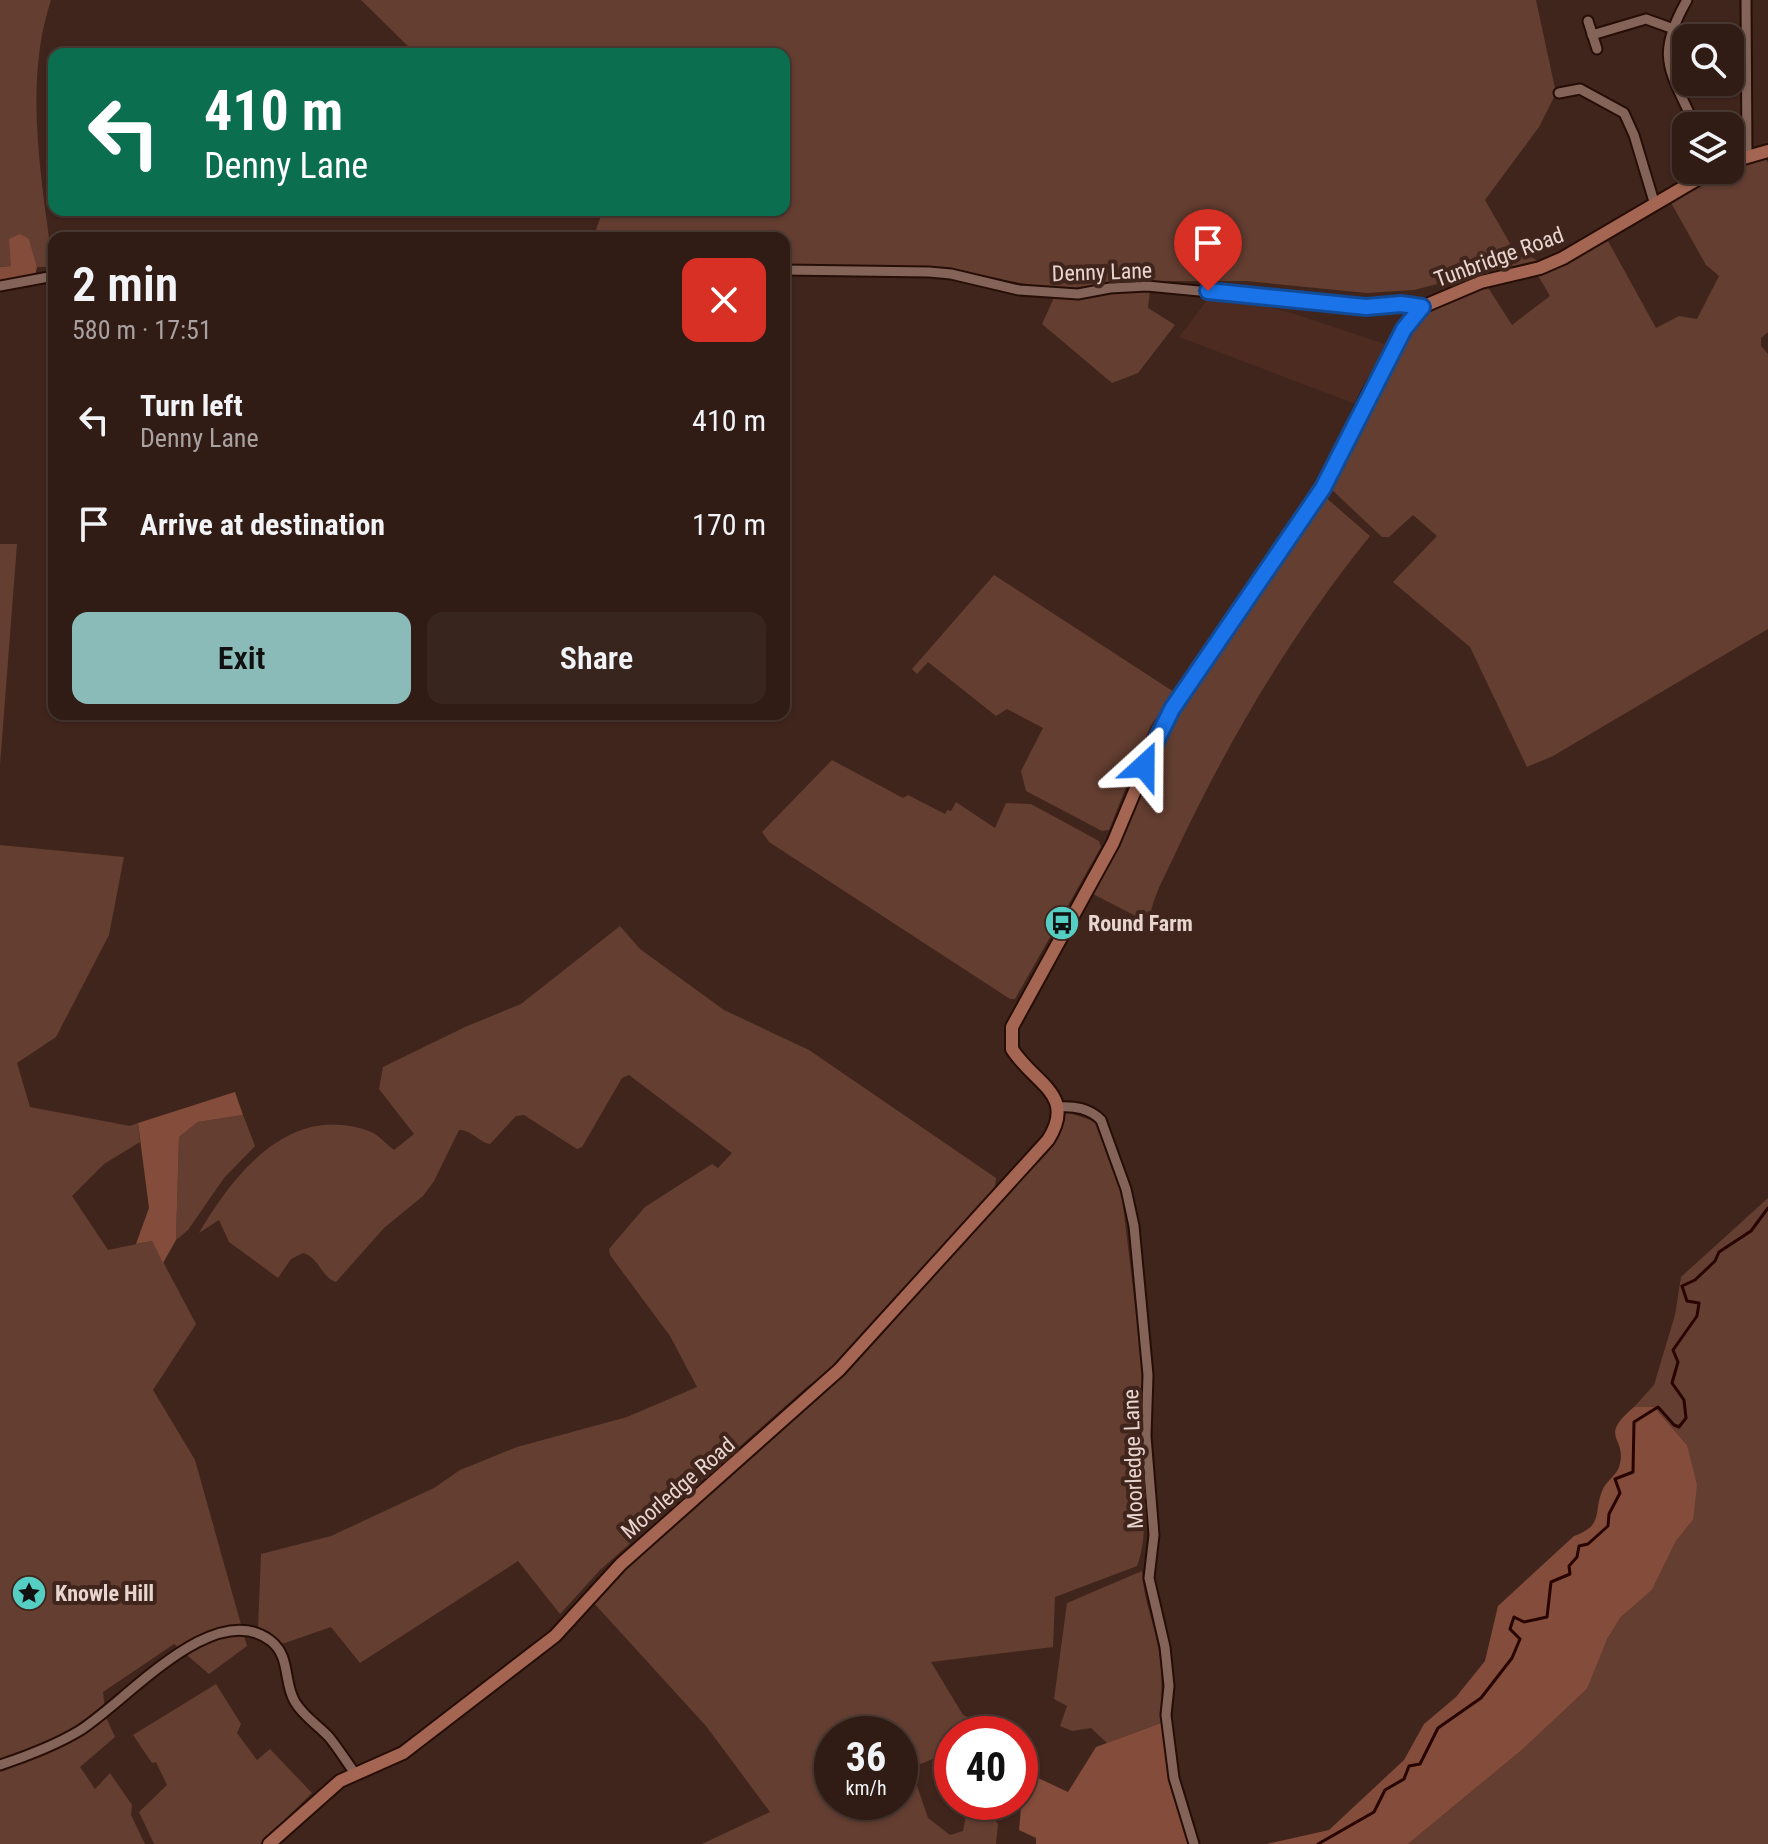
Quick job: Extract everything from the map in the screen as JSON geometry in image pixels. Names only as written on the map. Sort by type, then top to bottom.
[{"type":"street","points":[[1687,0],[1671,28],[1667,51],[1670,68],[1689,112]]},
{"type":"street","points":[[1746,0],[1747,156]]},
{"type":"street","points":[[1592,35],[1646,19],[1671,28]]},
{"type":"street","points":[[1588,21],[1597,49]]},
{"type":"street","points":[[1559,93],[1580,89],[1624,113],[1634,135],[1655,205]]},
{"type":"street","points":[[1744,157],[1766,151]]},
{"type":"street","name":"Tunbridge Road","points":[[1422,307],[1481,282],[1540,268],[1563,258],[1690,184]]},
{"type":"street","name":"Denny Lane","points":[[790,270],[951,274],[1019,290],[1078,294],[1147,286],[1366,307],[1401,304],[1422,307]]},
{"type":"street","points":[[0,286],[48,277]]},
{"type":"street","points":[[1058,1107],[1045,1086],[1012,1049],[1012,1027],[1113,843],[1163,724],[1323,488],[1404,329],[1422,307]]},
{"type":"street","name":"Moorledge Road","points":[[269,1844],[340,1781],[354,1772],[403,1753],[542,1648],[621,1564],[839,1370],[1048,1140],[1060,1117],[1058,1107]]},
{"type":"street","name":"Moorledge Lane","points":[[1058,1107],[1082,1108],[1101,1120],[1126,1189],[1134,1226],[1148,1375],[1146,1436],[1154,1535],[1149,1578],[1165,1647],[1169,1686],[1166,1715],[1174,1778],[1194,1844]]},
{"type":"street","points":[[0,1765],[45,1749],[79,1731],[188,1646],[213,1633],[230,1631],[259,1633],[277,1647],[283,1655],[289,1691],[296,1704],[328,1736],[354,1772]]},
{"type":"shaded area","points":[[0,0],[51,0],[38,65],[36,99],[48,232],[48,267],[37,267],[29,240],[11,266],[0,267]]},
{"type":"shaded area","points":[[361,0],[1536,0],[1556,93],[1539,127],[1485,200],[1512,247],[1538,261],[1502,270],[1453,290],[1449,281],[1414,290],[1367,293],[1246,281],[1151,281],[1148,308],[1175,325],[1138,373],[1112,383],[1042,324],[1058,289],[922,267],[790,264],[790,232],[595,232],[601,216],[790,216],[790,48],[410,48]]},
{"type":"shaded area","points":[[1765,157],[1768,163],[1768,332],[1761,338],[1761,346],[1768,354],[1768,629],[1553,756],[1527,767],[1470,647],[1393,582],[1437,536],[1413,515],[1389,537],[1382,537],[1330,488],[1330,483],[1413,321],[1429,309],[1487,286],[1512,325],[1550,296],[1537,274],[1608,241],[1656,328],[1679,316],[1697,319],[1719,276],[1706,265],[1670,201],[1701,184],[1744,184],[1744,163]]},
{"type":"shaded area","points":[[20,234],[29,239],[37,267],[35,276],[0,283],[0,267],[11,266],[9,239]]},
{"type":"shaded area","points":[[1211,295],[1295,314],[1385,344],[1358,405],[1179,337]]},
{"type":"shaded area","points":[[1323,495],[1370,536],[1314,611],[1239,730],[1163,879],[1152,905],[1149,923],[1093,894],[1093,889],[1137,802],[1156,745],[1174,714],[1278,566]]},
{"type":"shaded area","points":[[0,544],[17,544],[0,765]]},
{"type":"shaded area","points":[[994,575],[1174,692],[1150,727],[1109,830],[1102,831],[1026,791],[1021,771],[1043,728],[1007,709],[996,716],[928,662],[917,674],[912,669]]},
{"type":"shaded area","points":[[832,760],[903,798],[908,795],[945,814],[956,802],[995,828],[1006,803],[1031,804],[1099,841],[1101,847],[1015,999],[1010,999],[769,842],[762,832]]},
{"type":"shaded area","name":"Knowle Hill","points":[[0,845],[124,857],[109,935],[56,1037],[17,1063],[30,1107],[130,1126],[138,1123],[140,1142],[104,1164],[72,1196],[108,1250],[152,1241],[196,1324],[153,1390],[195,1460],[247,1646],[209,1674],[174,1644],[103,1692],[106,1717],[115,1737],[80,1767],[95,1789],[110,1773],[132,1805],[131,1815],[145,1844],[0,1844]]},
{"type":"shaded area","points":[[620,926],[640,949],[724,1010],[809,1050],[996,1178],[995,1188],[835,1367],[808,1386],[600,1570],[560,1614],[518,1561],[360,1663],[331,1627],[279,1645],[270,1632],[258,1629],[261,1554],[331,1536],[434,1488],[460,1470],[517,1447],[627,1417],[697,1387],[670,1336],[610,1255],[609,1249],[645,1207],[712,1164],[718,1168],[732,1153],[629,1075],[622,1078],[582,1147],[577,1149],[524,1115],[516,1116],[490,1144],[459,1130],[434,1181],[423,1196],[384,1228],[336,1282],[303,1253],[291,1259],[278,1278],[229,1242],[219,1220],[199,1233],[230,1187],[248,1167],[290,1135],[314,1127],[340,1125],[372,1132],[394,1150],[414,1134],[379,1089],[383,1067],[521,1004]]},
{"type":"shaded area","points":[[235,1092],[243,1115],[198,1122],[179,1137],[176,1240],[163,1263],[152,1241],[136,1244],[149,1208],[138,1123]]},
{"type":"shaded area","points":[[1066,1112],[1094,1121],[1121,1190],[1142,1360],[1142,1432],[1136,1459],[1144,1530],[1137,1566],[1055,1597],[1053,1647],[931,1662],[965,1716],[934,1716],[934,1758],[918,1765],[918,1716],[814,1716],[814,1820],[918,1820],[918,1789],[928,1818],[950,1835],[963,1831],[965,1820],[995,1820],[998,1824],[996,1844],[702,1844],[770,1812],[706,1726],[592,1601],[622,1567],[858,1358],[1058,1136]]},
{"type":"shaded area","points":[[243,1115],[255,1146],[224,1178],[188,1230],[176,1240],[179,1137],[198,1122]]},
{"type":"shaded area","points":[[1768,1198],[1768,1844],[1408,1844],[1523,1749],[1587,1689],[1606,1639],[1620,1618],[1652,1590],[1676,1541],[1693,1520],[1687,1445],[1654,1407],[1634,1407],[1654,1385],[1675,1315],[1681,1277]]},
{"type":"shaded area","points":[[1634,1407],[1654,1407],[1687,1445],[1697,1485],[1693,1520],[1676,1541],[1652,1590],[1620,1618],[1607,1639],[1587,1689],[1523,1749],[1408,1844],[1267,1844],[1329,1830],[1404,1760],[1424,1724],[1456,1697],[1485,1661],[1498,1606],[1574,1536],[1584,1532],[1594,1522],[1604,1487],[1619,1467],[1621,1457],[1615,1432],[1617,1426]]},
{"type":"shaded area","points":[[1142,1571],[1160,1661],[1161,1723],[1107,1743],[1091,1728],[1072,1731],[1060,1726],[1067,1706],[1054,1699],[1067,1603]]},
{"type":"shaded area","points":[[216,1684],[241,1724],[237,1733],[257,1760],[270,1749],[312,1793],[260,1844],[154,1844],[139,1812],[167,1785],[156,1762],[152,1763],[133,1735]]},
{"type":"shaded area","points":[[1161,1723],[1179,1811],[1188,1828],[1191,1844],[1036,1844],[1036,1838],[1019,1830],[1020,1820],[1038,1820],[1038,1778],[1068,1792],[1096,1747]]},
{"type":"waterway","points":[[1318,1844],[1374,1812],[1385,1790],[1404,1779],[1409,1766],[1420,1764],[1438,1728],[1481,1698],[1512,1658],[1520,1639],[1510,1629],[1514,1617],[1524,1622],[1547,1617],[1551,1582],[1570,1574],[1569,1566],[1577,1557],[1579,1546],[1588,1544],[1608,1526],[1609,1514],[1620,1493],[1615,1479],[1633,1472],[1634,1422],[1658,1407],[1679,1427],[1686,1418],[1684,1400],[1672,1383],[1678,1362],[1673,1350],[1697,1316],[1699,1303],[1687,1301],[1682,1286],[1695,1280],[1715,1261],[1719,1252],[1751,1231],[1768,1208]]},
{"type":"place","name":"Round Farm","points":[[1062,923]]},
{"type":"place","name":"Knowle Hill","points":[[29,1593]]},
{"type":"route","points":[[1144,766],[1172,709],[1323,488],[1368,394],[1404,329],[1422,307],[1401,304],[1366,307],[1208,291]]}]
